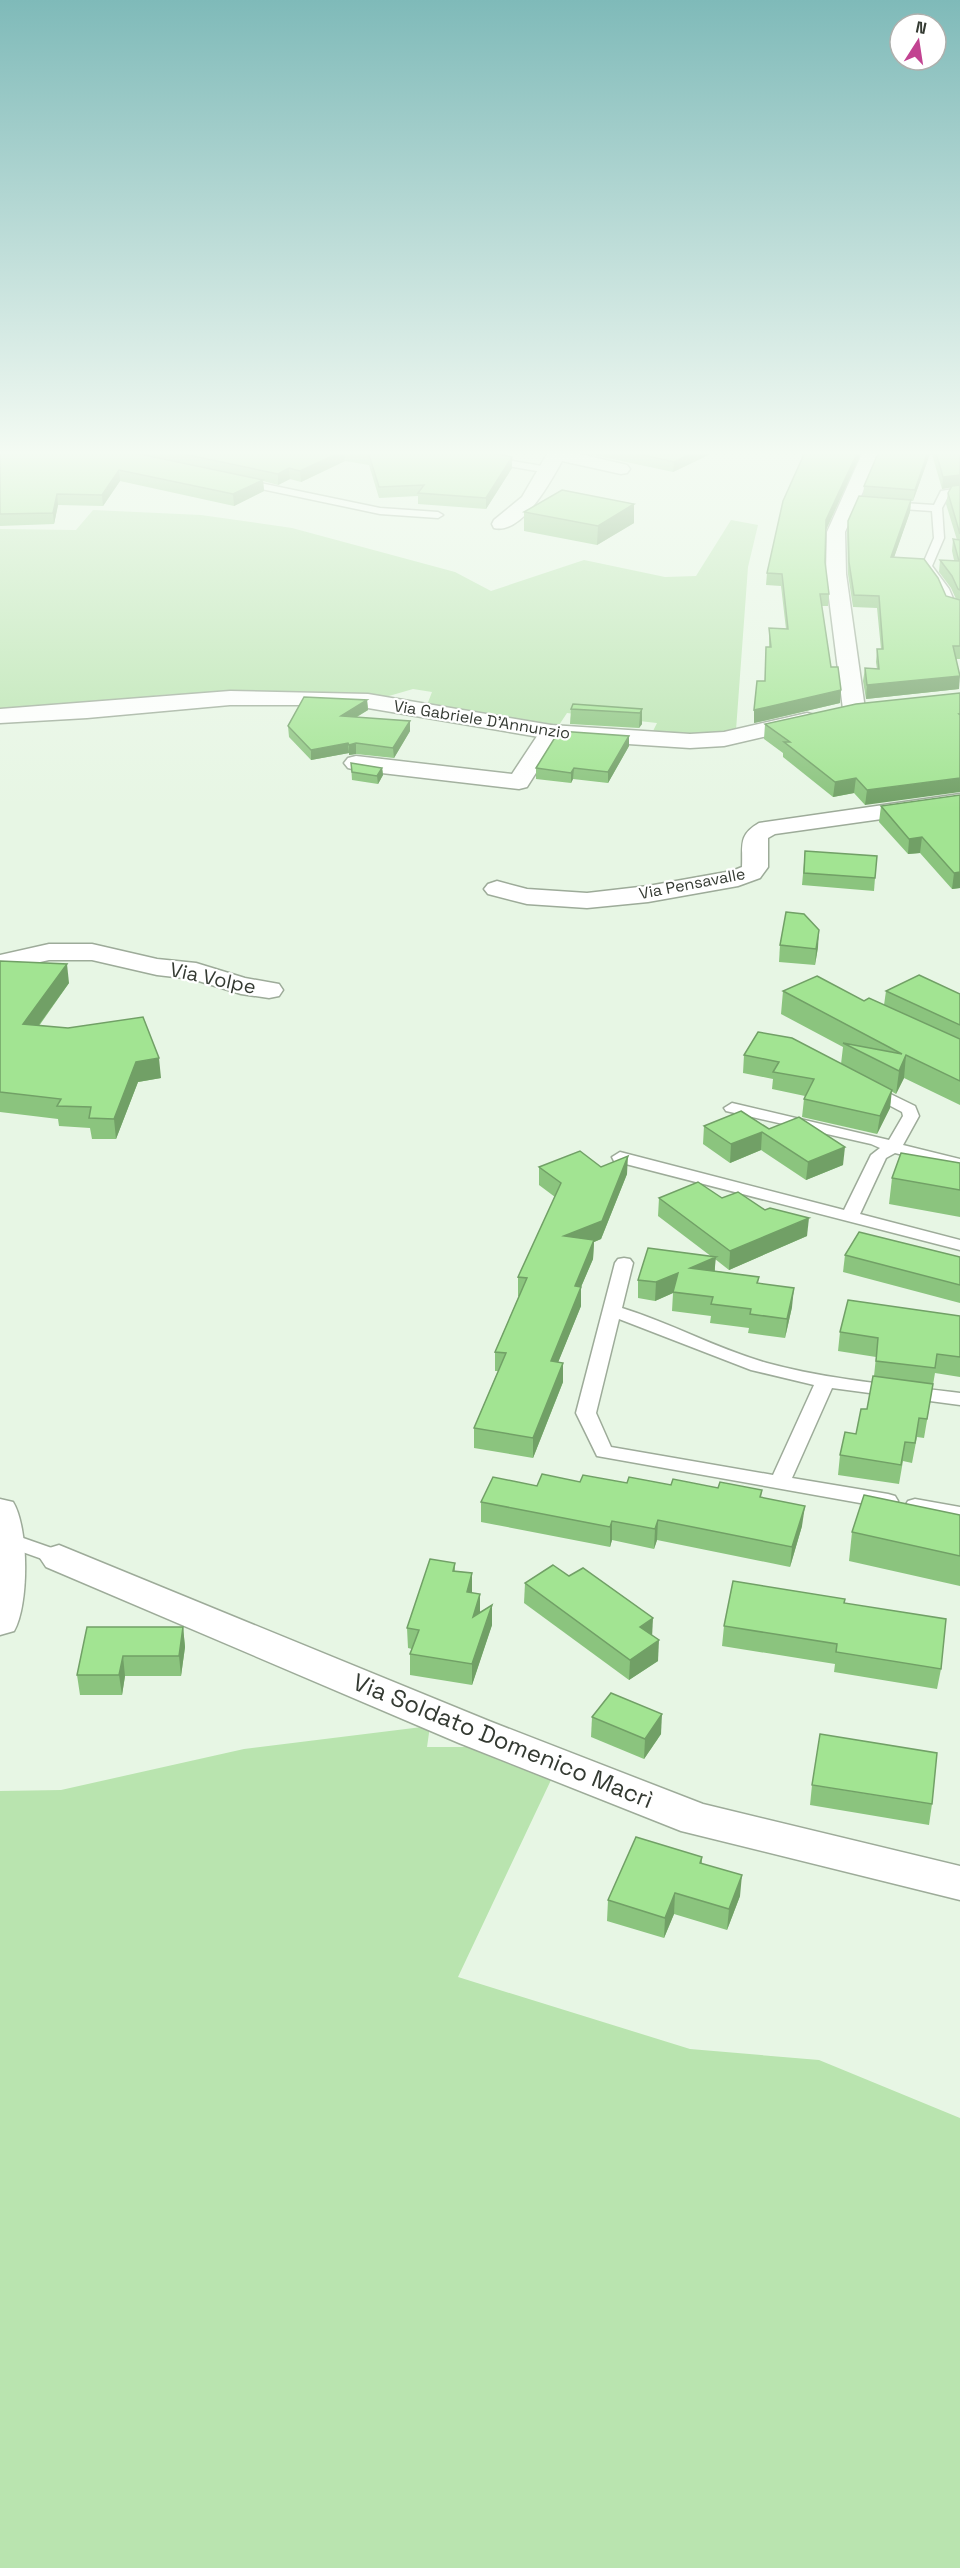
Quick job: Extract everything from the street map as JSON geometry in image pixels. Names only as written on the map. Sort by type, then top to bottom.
[{"type":"street","points":[[836,569],[854,709]]},
{"type":"street","name":"Via Gabriele D'Annunzio","points":[[0,716],[231,698],[301,698],[368,701],[550,732],[690,741],[724,739],[854,709],[878,707]]},
{"type":"street","points":[[356,763],[519,782],[550,732]]},
{"type":"street","name":"Via Pensavalle","points":[[497,889],[515,894],[582,902],[738,878],[752,873],[755,867],[756,835],[768,828],[960,801]]},
{"type":"street","name":"Via Volpe","points":[[0,963],[49,952],[81,952],[118,957],[157,967],[196,971],[241,986],[268,990]]},
{"type":"street","points":[[0,1621],[3,1604],[3,1525]]},
{"type":"street","name":"Via Soldato Domenico Macrì","points":[[59,1558],[474,1732],[696,1819],[960,1883]]},
{"type":"lane","points":[[929,569],[944,589],[951,605],[960,609]]},
{"type":"lane","points":[[850,1216],[879,1155],[893,1148],[910,1116],[909,1109],[859,1083]]},
{"type":"lane","points":[[732,1108],[876,1140],[893,1148],[960,1164]]},
{"type":"lane","points":[[620,1157],[960,1245]]},
{"type":"lane","points":[[624,1263],[586,1413],[604,1452],[960,1514]]},
{"type":"lane","points":[[612,1311],[644,1320],[710,1348],[778,1372],[960,1399]]},
{"type":"lane","points":[[780,1482],[826,1380]]},
{"type":"lane","points":[[3,1525],[59,1558]]},
{"type":"green space","points":[[0,569],[443,569],[455,572],[491,591],[557,569],[626,569],[665,577],[696,576],[700,569],[748,569],[736,730],[703,736],[652,733],[657,723],[567,713],[559,725],[427,705],[432,692],[413,689],[382,698],[325,692],[251,691],[161,695],[79,706],[0,711]]},
{"type":"green space","points":[[430,1726],[427,1747],[468,1747],[551,1780],[458,1977],[690,2049],[819,2060],[960,2118],[960,2568],[0,2568],[0,1791],[61,1790],[244,1749]]},
{"type":"building","points":[[768,569],[826,569],[829,594],[820,594],[831,667],[838,667],[841,690],[754,710],[757,681],[765,681],[766,647],[771,647],[769,628],[788,629],[782,574],[767,573]]},
{"type":"building","points":[[850,569],[931,569],[946,596],[960,600],[960,646],[953,646],[960,676],[867,685],[865,668],[879,669],[877,649],[883,649],[879,596],[854,595]]},
{"type":"building","points":[[947,569],[960,569],[960,590],[958,589]]},
{"type":"building","points":[[960,693],[960,778],[867,790],[856,778],[835,782],[784,742],[790,742],[765,724],[856,704]]},
{"type":"building","points":[[304,697],[367,700],[341,716],[410,721],[393,748],[356,743],[349,745],[348,743],[311,750],[288,726]]},
{"type":"building","points":[[573,704],[642,709],[640,713],[571,709]]},
{"type":"building","points":[[559,731],[629,736],[608,772],[574,768],[571,773],[536,768]]},
{"type":"building","points":[[351,763],[382,768],[377,776],[352,772]]},
{"type":"building","points":[[960,795],[960,872],[954,873],[922,837],[909,839],[881,806]]},
{"type":"building","points":[[805,851],[877,856],[875,878],[804,873]]},
{"type":"building","points":[[786,912],[804,914],[819,930],[816,949],[780,945]]},
{"type":"building","points":[[0,961],[67,964],[23,1024],[68,1028],[143,1017],[159,1058],[136,1062],[114,1119],[89,1118],[91,1107],[57,1106],[61,1099],[0,1092]]},
{"type":"building","points":[[919,975],[960,994],[960,1025],[886,991]]},
{"type":"building","points":[[817,976],[864,1001],[869,998],[960,1039],[960,1081],[906,1055],[899,1071],[843,1043],[902,1054],[783,991]]},
{"type":"building","points":[[758,1032],[792,1038],[892,1090],[880,1116],[804,1099],[814,1079],[773,1072],[779,1062],[744,1055]]},
{"type":"building","points":[[741,1111],[769,1129],[799,1117],[845,1147],[808,1162],[762,1132],[731,1144],[704,1126]]},
{"type":"building","points":[[580,1151],[601,1167],[628,1156],[602,1221],[564,1236],[594,1240],[575,1286],[581,1287],[551,1361],[563,1363],[533,1438],[474,1428],[506,1353],[495,1352],[527,1278],[518,1277],[561,1183],[539,1167]]},
{"type":"building","points":[[901,1153],[960,1163],[960,1190],[892,1178]]},
{"type":"building","points":[[698,1182],[722,1198],[738,1192],[765,1210],[770,1208],[809,1218],[730,1251],[659,1198]]},
{"type":"building","points":[[859,1232],[960,1257],[960,1285],[845,1255]]},
{"type":"building","points":[[648,1248],[716,1257],[690,1268],[759,1277],[757,1283],[794,1288],[787,1319],[750,1314],[751,1309],[711,1304],[713,1297],[673,1292],[678,1273],[656,1282],[638,1280]]},
{"type":"building","points":[[848,1300],[960,1316],[960,1357],[937,1354],[935,1368],[876,1361],[878,1338],[840,1332]]},
{"type":"building","points":[[873,1376],[933,1384],[927,1419],[919,1418],[915,1443],[905,1442],[901,1465],[840,1455],[845,1432],[856,1434],[861,1409],[867,1409]]},
{"type":"building","points":[[542,1474],[580,1482],[583,1475],[627,1483],[629,1477],[671,1485],[673,1479],[718,1488],[720,1482],[762,1490],[760,1497],[805,1506],[792,1547],[658,1520],[655,1529],[612,1521],[610,1527],[481,1502],[493,1477],[537,1486]]},
{"type":"building","points":[[864,1495],[960,1515],[960,1556],[852,1532]]},
{"type":"building","points":[[430,1559],[455,1563],[453,1571],[472,1573],[467,1592],[480,1594],[473,1617],[492,1605],[472,1664],[410,1654],[419,1630],[407,1628]]},
{"type":"building","points":[[553,1565],[569,1576],[583,1568],[653,1618],[640,1627],[659,1640],[630,1660],[525,1583]]},
{"type":"building","points":[[733,1581],[845,1599],[844,1603],[946,1619],[941,1669],[836,1652],[837,1644],[724,1626]]},
{"type":"building","points":[[87,1627],[183,1627],[179,1656],[123,1656],[119,1675],[77,1675]]},
{"type":"building","points":[[611,1693],[662,1714],[645,1739],[592,1717]]},
{"type":"building","points":[[820,1734],[937,1753],[932,1804],[812,1785]]},
{"type":"building","points":[[636,1837],[702,1857],[700,1863],[742,1875],[729,1909],[675,1893],[665,1918],[608,1900]]}]
